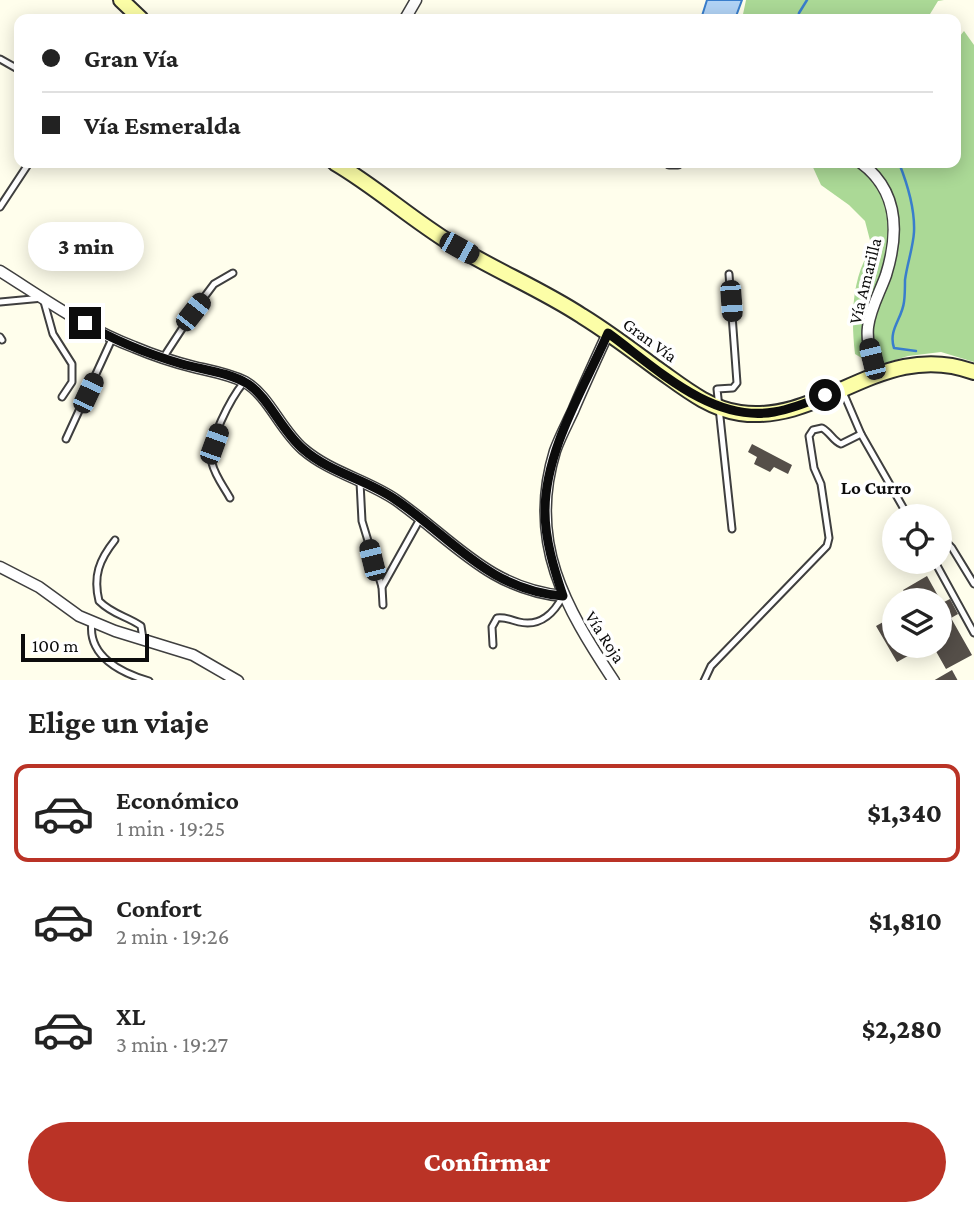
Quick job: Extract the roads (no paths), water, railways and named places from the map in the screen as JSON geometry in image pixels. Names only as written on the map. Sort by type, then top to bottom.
[{"type":"main road","points":[[121,0],[136,14]]},
{"type":"main road","name":"Gran Vía","points":[[343,168],[436,234],[543,293],[608,333],[691,393],[717,407],[739,412],[774,412],[796,407],[900,366],[922,363],[947,365],[974,372]]},
{"type":"street","name":"Vía Amarilla","points":[[867,168],[884,187],[892,206],[893,223],[890,260],[868,328],[868,343],[876,374]]},
{"type":"street","points":[[0,271],[113,339],[163,358],[244,382],[263,397],[277,420],[304,450],[328,467],[396,500],[480,566],[503,580],[529,590],[563,596]]},
{"type":"street","name":"Vía Roja","points":[[608,333],[556,449],[547,483],[545,511],[552,563],[563,596],[578,626],[613,680]]},
{"type":"street","points":[[0,567],[39,587],[79,616],[115,631],[193,655],[236,680]]},
{"type":"lane","points":[[0,207],[26,168]]},
{"type":"lane","points":[[163,358],[214,284],[233,273]]},
{"type":"lane","points":[[729,274],[737,383],[733,388],[717,389],[717,407],[732,529]]},
{"type":"lane","points":[[0,302],[43,298],[54,334],[72,363],[72,382],[62,397]]},
{"type":"lane","points":[[66,439],[113,339]]},
{"type":"lane","points":[[230,498],[211,460],[223,418],[234,394],[244,382]]},
{"type":"lane","points":[[841,388],[861,434],[901,504]]},
{"type":"lane","points":[[704,680],[711,666],[827,546],[829,538],[821,484],[814,468],[809,436],[813,430],[822,428],[828,431],[836,442],[841,443],[861,434]]},
{"type":"lane","points":[[360,482],[362,521],[382,587],[383,605]]},
{"type":"lane","points":[[382,587],[420,519]]},
{"type":"lane","points":[[115,540],[104,554],[96,573],[99,601],[115,614],[141,626],[143,639]]},
{"type":"lane","points":[[952,548],[974,584]]},
{"type":"lane","points":[[942,574],[974,633]]},
{"type":"lane","points":[[493,645],[492,627],[497,618],[506,617],[522,622],[541,620],[555,612],[563,596]]},
{"type":"lane","points":[[93,621],[90,634],[107,661],[146,680]]},
{"type":"water","points":[[707,0],[742,0],[737,14],[703,14]]},
{"type":"waterway","points":[[799,14],[807,0]]},
{"type":"waterway","points":[[901,168],[910,197],[914,232],[905,280],[904,302],[894,330],[893,342],[894,348],[916,351]]},
{"type":"district","name":"Lo Curro","points":[[876,487]]}]
